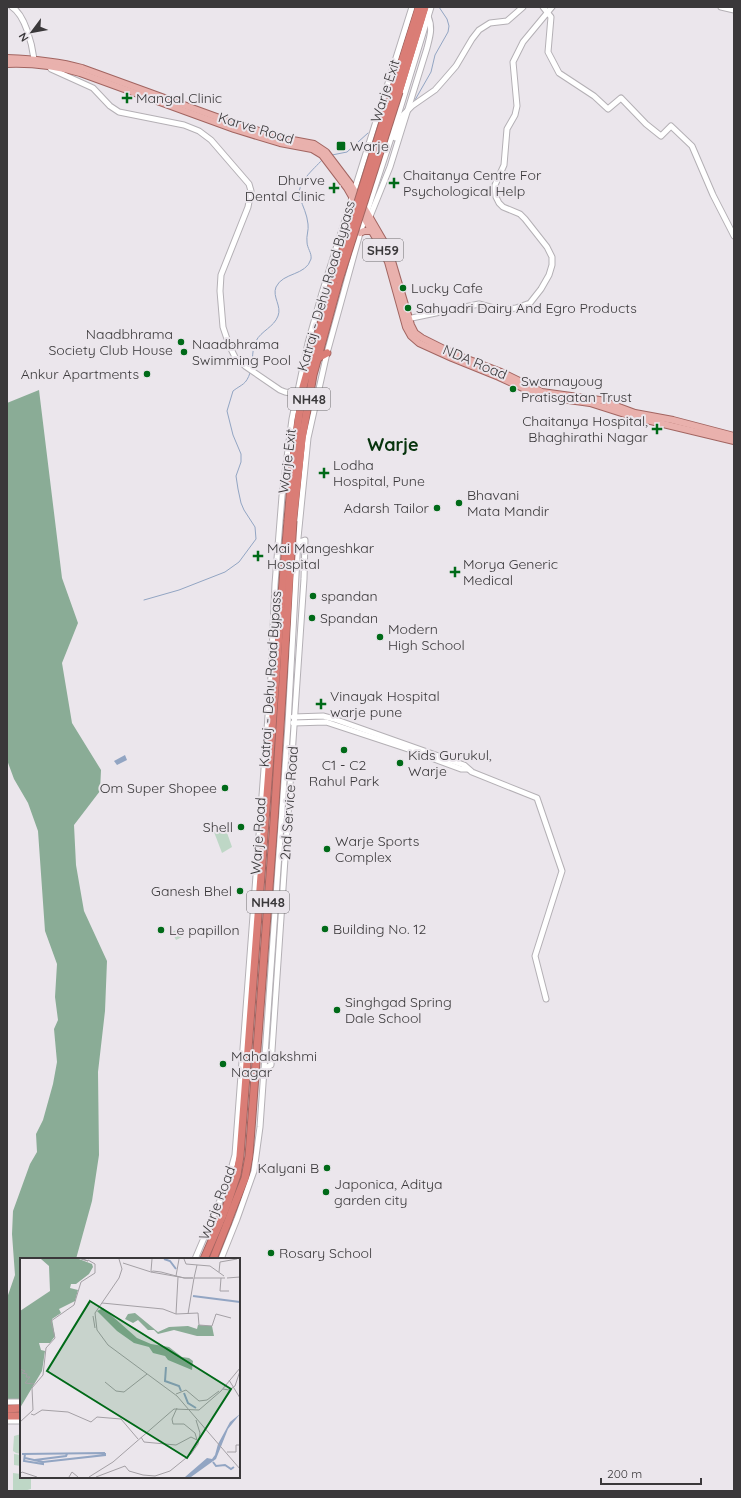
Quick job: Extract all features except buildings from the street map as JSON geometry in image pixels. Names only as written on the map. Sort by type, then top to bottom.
[{"type":"highway","name":"Katraj - Dehu Road Bypass","points":[[294,522],[294,450],[303,387],[422,10]]},
{"type":"highway","name":"Katraj - Dehu Road Bypass","points":[[230,1207],[240,1156],[267,794],[287,569],[294,522],[302,439],[313,375],[336,281]]},
{"type":"highway","points":[[318,358],[327,353]]},
{"type":"highway","name":"Katraj - Dehu Road Bypass","points":[[230,1207],[245,1178],[249,1156],[275,794],[287,569]]},
{"type":"highway","name":"NH48","points":[[213,1258],[230,1207]]},
{"type":"highway","name":"NH48","points":[[205,1258],[224,1222]]},
{"type":"highway","points":[[7,1409],[20,1408]]},
{"type":"highway","points":[[7,1416],[20,1416]]},
{"type":"main road","name":"Karve Road","points":[[7,58],[34,59],[45,63]]},
{"type":"main road","name":"Karve Road","points":[[7,64],[58,62],[82,68],[236,124],[282,138],[314,144],[326,156],[351,190]]},
{"type":"main road","name":"NDA Road","points":[[351,190],[390,255],[406,319],[406,327],[415,340],[500,372],[542,392],[590,398],[635,412],[734,436]]},
{"type":"main road","name":"NDA Road","points":[[367,217],[372,231],[386,257],[401,310],[406,319]]},
{"type":"main road","points":[[360,233],[364,231],[372,231]]},
{"type":"main road","name":"NDA Road","points":[[443,351],[540,396],[590,403],[627,415],[734,441]]},
{"type":"street","points":[[12,7],[16,9],[25,25],[33,50],[34,59]]},
{"type":"street","points":[[406,111],[435,90],[448,76],[456,66],[472,39],[483,27],[490,23],[507,21],[523,7]]},
{"type":"street","points":[[543,7],[550,9]]},
{"type":"street","points":[[721,7],[734,10]]},
{"type":"street","points":[[550,9],[551,24],[548,52],[559,73],[594,96],[608,109],[620,98],[646,124],[661,136],[671,126],[678,132],[692,146],[713,195],[734,236]]},
{"type":"street","points":[[406,319],[479,304],[501,310],[516,308],[530,303],[541,289],[549,275],[552,265],[552,257],[547,247],[520,214],[503,207],[499,203],[495,185],[504,165],[507,129],[515,115],[517,106],[513,62],[523,42],[550,9]]},
{"type":"street","points":[[367,217],[403,115],[406,111],[431,32],[432,26],[422,10]]},
{"type":"street","name":"Warje Exit","points":[[280,524],[296,394],[308,343],[351,190],[422,10]]},
{"type":"street","name":"Warje Exit","points":[[294,522],[308,438],[327,353],[360,233],[367,217],[393,132],[422,10]]},
{"type":"street","points":[[45,63],[51,69],[93,88],[110,106],[119,112],[179,124],[199,131],[211,140],[246,179],[251,191],[248,207],[232,249],[222,268],[220,291],[225,335],[232,352],[245,366],[280,390],[296,394]]},
{"type":"street","points":[[280,524],[294,522]]},
{"type":"street","name":"Warje Road","points":[[221,1258],[254,1171],[260,1127],[288,724],[297,560],[301,540],[294,522]]},
{"type":"street","name":"Warje Road","points":[[195,1258],[227,1184],[235,1155],[270,683],[273,615],[280,524]]},
{"type":"street","points":[[279,540],[301,540]]},
{"type":"street","name":"2nd Service Road","points":[[264,1070],[270,1065],[295,723],[301,540]]},
{"type":"street","points":[[278,558],[297,560]]},
{"type":"street","points":[[288,717],[327,719],[416,752],[464,767],[472,772],[538,798],[562,871],[535,956],[546,999]]},
{"type":"street","points":[[288,724],[327,719]]},
{"type":"street","points":[[218,1206],[238,1217]]},
{"type":"street","points":[[215,1212],[238,1217]]},
{"type":"street","points":[[7,1402],[20,1402]]},
{"type":"street","points":[[7,1421],[20,1421]]},
{"type":"green space","points":[[39,390],[62,578],[78,623],[62,663],[72,723],[101,770],[100,791],[74,825],[76,865],[84,911],[107,961],[105,1011],[98,1072],[99,1155],[92,1201],[76,1258],[20,1258],[20,1406],[8,1406],[7,1401],[7,1298],[15,1275],[12,1234],[13,1211],[30,1164],[37,1152],[36,1134],[43,1120],[53,1084],[57,1062],[54,1029],[58,1020],[55,997],[57,964],[45,931],[38,831],[28,803],[14,779],[7,760],[7,403]]},
{"type":"green space","points":[[225,827],[232,847],[222,853],[214,832]]},
{"type":"green space","points":[[178,929],[182,937],[176,940],[172,932]]},
{"type":"green space","points":[[20,1434],[20,1454],[13,1451],[14,1436]]},
{"type":"green space","points":[[14,1454],[20,1455],[20,1466],[14,1465]]},
{"type":"green space","points":[[13,1473],[20,1474],[20,1478],[31,1478],[31,1489],[24,1491],[13,1491]]},
{"type":"water","points":[[125,755],[127,760],[117,765],[114,761]]},
{"type":"waterway","points":[[415,100],[431,72],[435,55],[448,32],[449,26],[447,19],[439,7]]},
{"type":"waterway","points":[[332,155],[347,152],[368,133]]},
{"type":"waterway","points":[[251,368],[256,341],[261,334],[274,323],[278,316],[279,309],[275,294],[276,287],[279,282],[304,268],[311,259],[307,242],[308,226],[306,214],[299,193],[300,187],[306,177],[322,160]]},
{"type":"waterway","points":[[144,600],[179,590],[225,572],[239,562],[256,539],[255,527],[241,503],[236,476],[241,462],[241,454],[233,435],[227,411],[233,391],[245,382],[250,373]]},
{"type":"place","name":"Mangal Clinic","points":[[127,98]]},
{"type":"place","name":"Warje","points":[[341,146]]},
{"type":"place","name":"Chaitanya Centre For Psychological Help","points":[[394,183]]},
{"type":"place","name":"Dhurve Dental Clinic","points":[[334,188]]},
{"type":"place","name":"Lucky Cafe","points":[[403,288]]},
{"type":"place","name":"Sahyadri Dairy And Egro Products","points":[[408,308]]},
{"type":"place","name":"Naadbhrama Society Club House","points":[[181,342]]},
{"type":"place","name":"Naadbhrama Swimming Pool","points":[[184,352]]},
{"type":"place","name":"Ankur Apartments","points":[[147,374]]},
{"type":"place","name":"Swarnayoug Pratisgatan Trust","points":[[513,389]]},
{"type":"place","name":"Chaitanya Hospital, Bhaghirathi Nagar","points":[[657,429]]},
{"type":"place","name":"Lodha Hospital, Pune","points":[[324,473]]},
{"type":"place","name":"Bhavani Mata Mandir","points":[[459,503]]},
{"type":"place","name":"Adarsh Tailor","points":[[437,508]]},
{"type":"place","name":"Mai Mangeshkar Hospital","points":[[258,556]]},
{"type":"place","name":"Morya Generic Medical","points":[[455,572]]},
{"type":"place","name":"spandan","points":[[313,596]]},
{"type":"place","name":"Spandan","points":[[312,618]]},
{"type":"place","name":"Modern High School","points":[[380,637]]},
{"type":"place","name":"Vinayak Hospital warje pune","points":[[321,704]]},
{"type":"place","name":"C1 - C2 Rahul Park","points":[[344,750]]},
{"type":"place","name":"Kids Gurukul, Warje","points":[[400,763]]},
{"type":"place","name":"Om Super Shopee","points":[[225,788]]},
{"type":"place","name":"Shell","points":[[241,827]]},
{"type":"place","name":"Warje Sports Complex","points":[[327,849]]},
{"type":"place","name":"Ganesh Bhel","points":[[240,891]]},
{"type":"place","name":"Building No. 12","points":[[325,929]]},
{"type":"place","name":"Le papillon","points":[[161,930]]},
{"type":"place","name":"Singhgad Spring Dale School","points":[[337,1010]]},
{"type":"place","name":"Mahalakshmi Nagar","points":[[223,1064]]},
{"type":"place","name":"Kalyani B","points":[[327,1168]]},
{"type":"place","name":"Japonica, Aditya garden city","points":[[326,1192]]},
{"type":"place","name":"Rosary School","points":[[271,1253]]},
{"type":"district","name":"Warje","points":[[393,445]]}]
